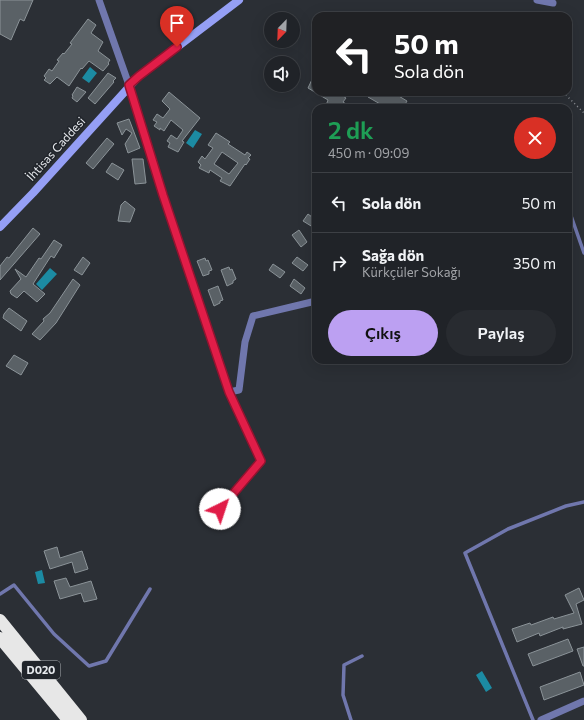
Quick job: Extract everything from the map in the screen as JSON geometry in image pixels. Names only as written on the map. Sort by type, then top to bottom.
[{"type":"highway","name":"D020","points":[[0,620],[82,720]]},
{"type":"highway","name":"D020","points":[[0,638],[68,720]]},
{"type":"street","points":[[99,0],[129,85],[163,195],[229,392],[261,461],[220,509]]},
{"type":"street","name":"İhtisas Caddesi","points":[[0,227],[33,193],[129,85],[167,54],[239,0]]},
{"type":"street","points":[[537,0],[553,3]]},
{"type":"street","points":[[229,392],[239,390],[245,342],[253,316],[312,301]]},
{"type":"street","points":[[541,720],[584,701]]},
{"type":"lane","points":[[572,219],[584,253]]},
{"type":"lane","points":[[534,720],[465,553],[508,529],[566,506],[584,502]]},
{"type":"lane","points":[[0,594],[14,585],[54,634],[89,666],[106,660],[150,589]]},
{"type":"lane","points":[[351,720],[343,695],[344,665],[362,656]]},
{"type":"path","points":[[567,96],[584,113]]},
{"type":"water","points":[[90,67],[97,73],[89,83],[82,78]]},
{"type":"water","points":[[195,130],[202,134],[193,148],[186,143]]},
{"type":"water","points":[[50,268],[57,274],[42,290],[36,284]]},
{"type":"water","points":[[42,570],[45,583],[38,584],[35,572]]},
{"type":"water","points":[[482,671],[492,688],[486,692],[476,675]]},
{"type":"building","points":[[0,0],[33,0],[24,21],[20,19],[11,40],[0,34]]},
{"type":"building","points":[[88,19],[96,25],[91,33],[103,42],[98,51],[110,60],[108,63],[109,64],[103,71],[89,61],[82,69],[81,68],[69,86],[57,77],[50,84],[44,80],[46,78],[44,76],[49,69],[52,71],[59,61],[57,60],[72,44],[70,43]]},
{"type":"building","points":[[108,73],[116,78],[95,104],[88,98]]},
{"type":"building","points":[[312,80],[312,90],[308,88]]},
{"type":"building","points":[[77,87],[86,92],[77,102],[72,98],[72,95]]},
{"type":"building","points":[[169,92],[200,118],[182,141],[184,142],[178,152],[168,147],[170,143],[167,141],[171,135],[177,139],[183,130],[171,120],[164,131],[160,128],[160,130],[154,126],[157,122],[153,120],[157,114],[163,118],[170,109],[162,101]]},
{"type":"building","points":[[321,96],[343,96],[346,98],[343,102],[346,104],[326,104],[328,100]]},
{"type":"building","points":[[399,96],[407,101],[405,104],[380,104],[368,97]]},
{"type":"building","points":[[129,119],[140,148],[128,153],[125,144],[132,133],[126,129],[122,135],[117,123]]},
{"type":"building","points":[[216,133],[230,142],[228,144],[245,155],[247,152],[251,155],[248,158],[250,159],[246,165],[245,164],[230,186],[220,181],[222,178],[210,170],[209,173],[199,168],[201,165],[198,162],[202,156],[205,159],[213,148],[208,145]],"holes":[[[222,152],[238,163],[229,174],[214,164]]]},
{"type":"building","points":[[107,138],[114,144],[93,169],[86,163]]},
{"type":"building","points":[[132,159],[143,159],[146,183],[135,184]]},
{"type":"building","points":[[112,163],[124,170],[118,180],[106,172]]},
{"type":"building","points":[[125,201],[135,209],[130,222],[118,221],[121,205]]},
{"type":"building","points":[[308,214],[312,217],[312,227],[303,221]]},
{"type":"building","points":[[33,228],[40,234],[0,280],[0,266],[7,257],[9,258]]},
{"type":"building","points":[[299,230],[307,242],[301,247],[292,235]]},
{"type":"building","points":[[54,240],[62,245],[54,258],[51,256],[33,284],[45,294],[37,302],[24,291],[17,298],[11,294],[10,291],[21,279],[15,269],[26,277]]},
{"type":"building","points":[[83,257],[90,263],[82,275],[74,270]]},
{"type":"building","points":[[297,257],[308,265],[303,271],[292,263]]},
{"type":"building","points":[[205,258],[206,261],[208,260],[212,270],[209,271],[209,274],[203,276],[197,261]]},
{"type":"building","points":[[273,264],[285,272],[280,278],[269,270]]},
{"type":"building","points":[[229,267],[230,270],[232,269],[236,279],[233,283],[227,286],[221,270]]},
{"type":"building","points":[[73,279],[80,285],[56,323],[40,340],[32,334],[44,321],[43,319],[50,313]]},
{"type":"building","points":[[294,279],[305,288],[301,294],[290,286]]},
{"type":"building","points":[[218,286],[223,300],[214,306],[208,290]]},
{"type":"building","points":[[9,308],[27,321],[21,331],[3,318],[4,314]]},
{"type":"building","points":[[14,355],[28,363],[21,375],[6,366]]},
{"type":"building","points":[[57,547],[60,558],[82,551],[88,569],[75,573],[72,562],[50,569],[44,551]]},
{"type":"building","points":[[66,578],[70,587],[91,581],[97,599],[84,602],[81,593],[60,599],[54,581]]},
{"type":"building","points":[[579,588],[584,600],[576,604],[582,624],[563,629],[563,627],[540,636],[539,633],[517,642],[512,629],[530,623],[531,625],[553,617],[554,619],[574,613],[565,595]]},
{"type":"building","points":[[568,639],[573,651],[533,666],[528,654]]},
{"type":"building","points":[[584,647],[584,666],[583,666],[577,649]]},
{"type":"building","points":[[580,672],[584,685],[544,700],[540,687]]},
{"type":"route","points":[[177,47],[129,85],[163,195],[229,392],[261,461],[220,509]]}]
